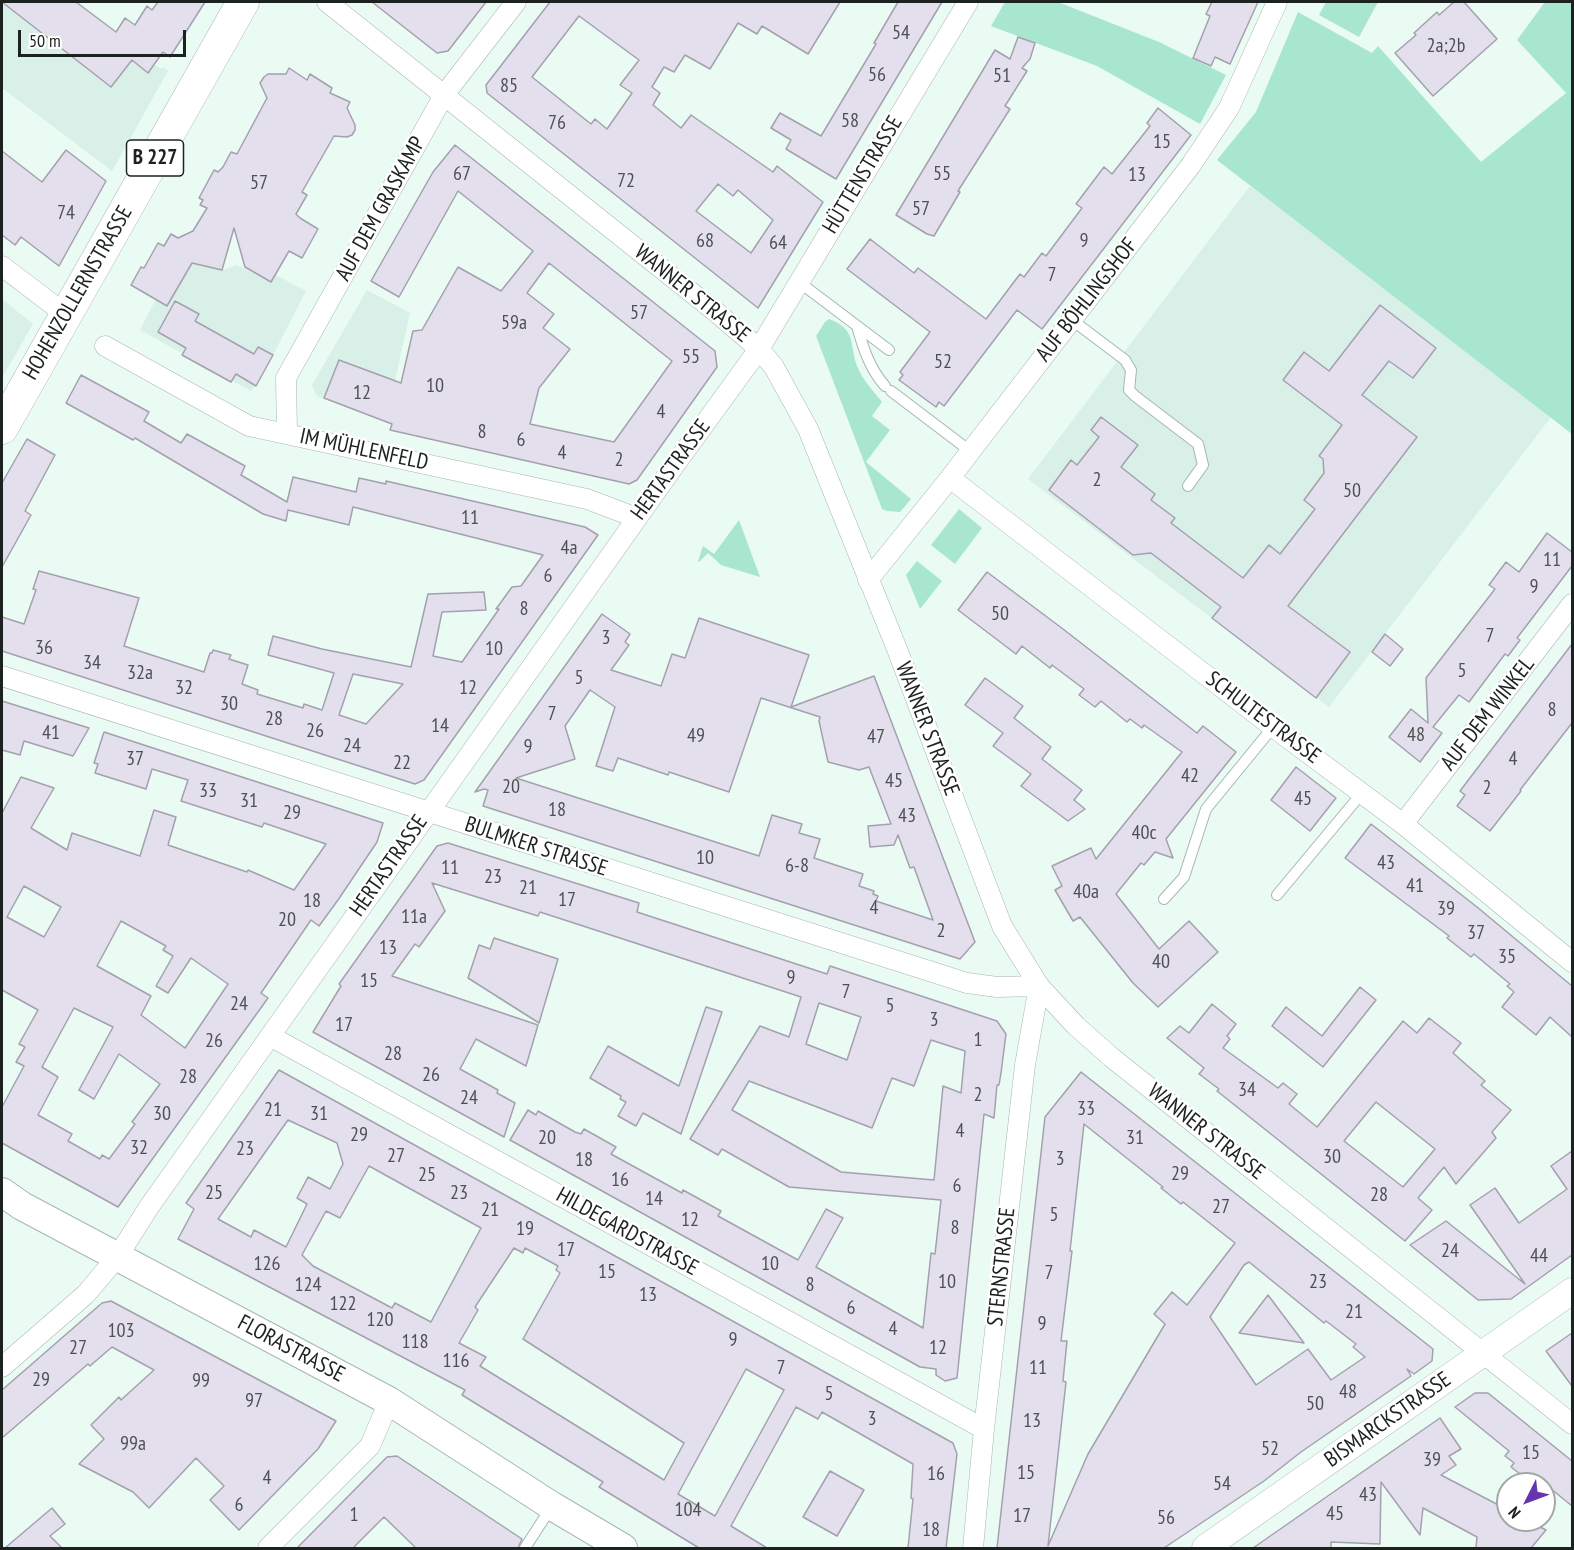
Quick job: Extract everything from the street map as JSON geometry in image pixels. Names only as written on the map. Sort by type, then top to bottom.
[{"type":"main road","name":"HOHENZOLLERNSTRASSE","points":[[2,428],[243,2]]},
{"type":"main road","name":"FLORASTRASSE","points":[[8,1200],[389,1401],[552,1506],[622,1548]]},
{"type":"main road","name":"FLORASTRASSE","points":[[552,1506],[602,1548]]},
{"type":"street","name":"WANNER STRASSE","points":[[327,2],[716,312],[759,349],[786,387],[803,420],[868,580],[1002,926],[1039,986],[1069,1020],[1111,1057],[1572,1424]]},
{"type":"street","name":"AUF DEM GRASKAMP","points":[[287,433],[286,378],[444,95],[516,2]]},
{"type":"street","name":"HÜTTENSTRASSE","points":[[759,349],[968,2]]},
{"type":"street","name":"AUF BÖHLINGSHOF","points":[[868,580],[950,478],[1191,165],[1229,108],[1277,2]]},
{"type":"street","points":[[2,266],[65,314]]},
{"type":"street","name":"IM MÜHLENFELD","points":[[105,346],[249,426],[587,499],[637,518]]},
{"type":"street","name":"HERTASTRASSE","points":[[2,1367],[87,1294],[118,1256],[156,1197],[427,813],[759,349]]},
{"type":"street","name":"SCHULTESTRASSE","points":[[950,478],[1273,727],[1403,824],[1572,962]]},
{"type":"street","name":"AUF DEM WINKEL","points":[[1403,824],[1572,604]]},
{"type":"street","name":"BULMKER STRASSE","points":[[2,676],[967,983],[997,987],[1039,986]]},
{"type":"street","name":"STERNSTRASSE","points":[[973,1548],[984,1429],[1025,1065],[1039,986]]},
{"type":"street","name":"HILDEGARDSTRASSE","points":[[270,1036],[984,1429]]},
{"type":"street","name":"BISMARCKSTRASSE","points":[[1204,1548],[1572,1291]]},
{"type":"street","points":[[268,1548],[370,1446],[389,1401]]},
{"type":"lane","points":[[799,282],[889,350]]},
{"type":"lane","points":[[1072,320],[1125,360],[1131,370],[1129,390],[1135,396],[1198,444],[1203,465],[1188,486]]},
{"type":"lane","points":[[857,326],[863,348],[873,370],[888,388],[970,451]]},
{"type":"lane","points":[[1164,900],[1184,877],[1206,810],[1273,727]]},
{"type":"lane","points":[[1277,895],[1362,793]]},
{"type":"lane","points":[[525,1548],[552,1506]]},
{"type":"shaded area","points":[[2,2],[76,2],[116,32],[129,46],[161,69],[163,67],[168,71],[112,171],[2,88]]},
{"type":"shaded area","points":[[1250,186],[1551,417],[1329,707],[1028,479]]},
{"type":"shaded area","points":[[189,261],[222,270],[237,265],[268,281],[274,274],[306,291],[273,355],[251,391],[140,330],[156,299],[166,305],[185,276]]},
{"type":"shaded area","points":[[367,290],[410,313],[395,381],[401,383],[392,424],[317,396],[312,385]]},
{"type":"shaded area","points":[[2,299],[33,324],[2,378]]},
{"type":"green space","points":[[1005,2],[1058,2],[1159,42],[1226,75],[1200,124],[1097,66],[991,26]]},
{"type":"green space","points":[[1326,2],[1378,2],[1359,37],[1319,15]]},
{"type":"green space","points":[[1545,2],[1572,2],[1572,434],[1217,160],[1256,112],[1298,12],[1372,53],[1378,46],[1481,162],[1566,93],[1517,40]]},
{"type":"green space","points":[[829,319],[844,327],[848,332],[859,371],[882,402],[872,416],[890,430],[866,462],[911,499],[900,512],[882,509],[816,336]]},
{"type":"green space","points":[[959,509],[982,528],[955,564],[931,545]]},
{"type":"green space","points":[[739,520],[760,577],[721,565],[708,553],[698,561],[703,546],[714,554]]},
{"type":"green space","points":[[917,561],[942,581],[920,609],[906,575]]},
{"type":"building","points":[[2,2],[76,2],[116,32],[125,18],[135,25],[147,6],[152,10],[158,2],[205,2],[170,57],[163,52],[148,73],[132,60],[111,87]]},
{"type":"building","points":[[372,2],[486,2],[448,51],[437,53]]},
{"type":"building","points":[[550,2],[840,2],[808,54],[762,26],[757,34],[738,23],[710,69],[685,55],[674,72],[664,67],[652,87],[660,93],[653,105],[681,128],[691,115],[773,172],[777,166],[823,202],[758,308],[487,93],[486,85]],"holes":[[[579,16],[639,60],[620,85],[632,93],[607,129],[595,119],[591,124],[532,77]],[[718,184],[733,196],[738,190],[773,220],[751,253],[696,211]]]},
{"type":"building","points":[[898,2],[942,2],[836,179],[786,149],[791,140],[771,128],[780,113],[821,136],[876,44],[874,43]]},
{"type":"building","points":[[1212,2],[1258,2],[1230,64],[1215,57],[1211,66],[1193,58],[1210,16],[1206,14]]},
{"type":"building","points":[[1454,2],[1464,2],[1497,39],[1433,96],[1395,53],[1437,12],[1439,15]]},
{"type":"building","points":[[1018,37],[1035,43],[1030,59],[1022,68],[1027,71],[1005,106],[1010,109],[958,191],[960,192],[934,236],[927,234],[896,215],[995,50],[1010,59]]},
{"type":"building","points":[[289,68],[307,80],[310,74],[332,88],[330,93],[350,102],[347,108],[355,125],[352,135],[334,136],[302,192],[307,195],[296,214],[318,229],[302,258],[289,251],[271,282],[245,267],[234,228],[222,270],[192,263],[167,306],[131,285],[158,243],[164,246],[171,234],[178,238],[193,231],[207,208],[200,205],[203,200],[199,198],[214,170],[218,172],[223,167],[231,152],[237,154],[267,98],[260,83],[268,74],[286,74]]},
{"type":"building","points":[[1158,108],[1191,135],[1042,329],[1017,310],[944,406],[939,402],[936,407],[899,380],[903,375],[900,372],[930,332],[847,269],[870,239],[914,273],[918,268],[986,319],[1020,274],[1024,277],[1042,253],[1046,256],[1082,208],[1076,204],[1104,167],[1112,174],[1150,126],[1147,123]]},
{"type":"building","points":[[455,145],[715,351],[717,367],[637,480],[629,484],[390,430],[392,424],[324,398],[339,360],[401,383],[413,331],[422,330],[458,267],[501,291],[533,251],[458,191],[399,297],[371,281],[433,172]],"holes":[[[549,263],[672,361],[614,442],[530,424],[539,388],[570,349],[543,328],[554,314],[527,293]]]},
{"type":"building","points":[[66,150],[106,181],[59,266],[21,237],[15,245],[2,235],[2,151],[42,182]]},
{"type":"building","points":[[175,301],[199,314],[195,321],[254,354],[258,347],[273,355],[256,386],[236,374],[231,382],[182,355],[186,348],[158,332]]},
{"type":"building","points":[[1380,305],[1436,348],[1413,378],[1389,361],[1362,395],[1417,437],[1288,606],[1350,652],[1316,698],[1212,618],[1221,607],[1151,553],[1133,555],[1049,490],[1071,460],[1077,465],[1099,437],[1091,430],[1101,417],[1138,445],[1121,467],[1155,494],[1151,500],[1175,518],[1171,523],[1243,578],[1269,545],[1280,554],[1315,509],[1304,500],[1324,473],[1323,459],[1319,456],[1342,425],[1283,380],[1304,352],[1329,371]]},
{"type":"building","points":[[81,375],[149,412],[144,421],[181,443],[187,434],[245,466],[241,475],[287,502],[293,477],[356,492],[359,478],[386,484],[386,481],[585,527],[598,535],[424,780],[415,784],[2,651],[2,617],[24,624],[36,590],[33,589],[39,571],[139,598],[124,646],[204,672],[213,650],[231,655],[229,659],[248,665],[242,684],[258,690],[257,694],[303,708],[304,704],[322,710],[334,673],[268,655],[273,636],[322,649],[411,667],[428,594],[484,592],[486,610],[442,612],[433,656],[462,662],[512,587],[521,586],[543,555],[353,507],[349,525],[288,510],[286,521],[263,514],[135,438],[133,440],[66,403]],"holes":[[[353,674],[403,684],[366,724],[339,715]]]},
{"type":"building","points":[[27,439],[55,455],[25,511],[31,515],[2,567],[2,483]]},
{"type":"building","points":[[1547,533],[1572,552],[1572,566],[1517,638],[1520,640],[1508,656],[1505,654],[1469,702],[1459,695],[1433,727],[1442,733],[1420,762],[1389,737],[1411,709],[1428,723],[1426,678],[1495,589],[1489,585],[1506,562],[1519,572]]},
{"type":"building","points":[[987,572],[1197,733],[1203,726],[1236,752],[1166,839],[1173,858],[1155,852],[1144,865],[1141,863],[1116,894],[1159,949],[1189,921],[1218,952],[1158,1007],[1133,983],[1080,917],[1073,921],[1055,890],[1062,886],[1052,866],[1091,848],[1096,859],[1182,752],[1144,725],[1142,728],[1130,719],[1127,722],[1101,701],[1095,707],[1079,695],[1084,689],[1052,665],[1050,668],[1022,646],[1016,654],[958,610]]},
{"type":"building","points":[[602,614],[630,634],[625,642],[629,645],[611,670],[661,686],[672,654],[685,658],[699,618],[809,655],[791,707],[874,676],[975,942],[960,959],[483,806],[488,790],[475,792]],"holes":[[[590,690],[615,707],[596,766],[613,771],[618,758],[729,792],[761,698],[820,717],[828,762],[859,770],[869,767],[891,824],[868,826],[870,847],[894,845],[898,835],[910,868],[914,867],[933,920],[876,901],[878,896],[873,894],[874,891],[859,886],[863,874],[814,858],[820,839],[799,833],[802,824],[772,815],[759,856],[516,778],[575,759],[565,726]]]},
{"type":"building","points":[[1385,634],[1403,649],[1390,666],[1372,652]]},
{"type":"building","points":[[1572,644],[1572,723],[1490,831],[1457,806],[1465,795],[1460,791]]},
{"type":"building","points":[[985,678],[1023,706],[1014,718],[1051,747],[1042,759],[1082,790],[1074,800],[1085,809],[1068,821],[1021,786],[1031,774],[993,746],[1003,733],[965,705]]},
{"type":"building","points":[[2,701],[89,728],[73,756],[24,741],[20,755],[2,750]]},
{"type":"building","points":[[104,732],[383,823],[377,842],[338,900],[319,926],[311,920],[261,993],[268,998],[118,1207],[2,1143],[2,1107],[24,1066],[16,1062],[25,1047],[19,1044],[38,1010],[2,990],[2,813],[21,777],[54,788],[31,828],[67,850],[72,833],[140,856],[154,810],[176,817],[168,845],[247,872],[248,870],[294,890],[326,844],[264,823],[262,827],[181,801],[188,780],[152,769],[146,789],[95,773],[98,764],[94,763]],"holes":[[[24,886],[61,907],[44,937],[7,917]],[[121,921],[166,946],[163,950],[173,956],[156,986],[168,993],[191,958],[228,984],[185,1048],[141,1015],[151,996],[97,966]],[[74,1008],[113,1027],[79,1090],[94,1099],[119,1054],[160,1084],[132,1122],[135,1124],[109,1159],[102,1155],[100,1159],[68,1141],[72,1134],[38,1115],[58,1077],[42,1067]]]},
{"type":"building","points":[[1296,767],[1336,798],[1310,831],[1271,800]]},
{"type":"building","points":[[1371,824],[1477,907],[1572,986],[1572,1037],[1550,1017],[1536,1035],[1502,1007],[1514,992],[1507,986],[1510,984],[1474,954],[1471,957],[1447,938],[1449,936],[1345,858]]},
{"type":"building","points":[[448,843],[639,903],[637,912],[827,974],[830,966],[997,1021],[1006,1034],[994,1118],[984,1114],[957,1378],[945,1381],[936,1375],[936,1369],[920,1367],[510,1140],[528,1110],[536,1115],[538,1111],[575,1132],[581,1134],[584,1129],[616,1147],[611,1154],[682,1193],[683,1190],[721,1211],[718,1216],[798,1260],[826,1209],[843,1218],[816,1267],[923,1328],[931,1253],[935,1254],[941,1200],[789,1187],[722,1149],[718,1155],[690,1139],[760,1026],[789,1037],[801,997],[540,912],[538,916],[432,883],[445,911],[419,947],[415,944],[392,976],[538,1025],[526,1066],[476,1039],[460,1069],[498,1090],[497,1093],[515,1103],[504,1137],[313,1032],[341,986],[339,984],[437,846]],"holes":[[[819,1003],[861,1017],[847,1060],[806,1044]],[[931,1040],[965,1051],[961,1093],[943,1086],[934,1180],[841,1172],[732,1110],[749,1081],[872,1128],[892,1078],[914,1086]]]},
{"type":"building","points":[[494,938],[558,959],[539,1023],[468,978],[479,945],[490,949]]},
{"type":"building","points":[[1360,987],[1376,1000],[1323,1067],[1272,1026],[1286,1007],[1322,1036]]},
{"type":"building","points":[[1212,1004],[1236,1024],[1227,1036],[1230,1039],[1223,1048],[1278,1088],[1283,1083],[1297,1094],[1289,1104],[1317,1127],[1403,1021],[1417,1033],[1429,1018],[1461,1043],[1453,1053],[1485,1081],[1481,1085],[1511,1110],[1492,1132],[1496,1138],[1456,1184],[1444,1167],[1418,1198],[1432,1210],[1405,1241],[1217,1091],[1219,1089],[1199,1074],[1204,1068],[1167,1038],[1180,1026],[1189,1033]],"holes":[[[1376,1102],[1435,1149],[1403,1187],[1344,1141]]]},
{"type":"building","points":[[706,1007],[722,1012],[681,1134],[643,1113],[636,1126],[618,1116],[626,1102],[620,1099],[621,1096],[590,1078],[608,1046],[679,1086]]},
{"type":"building","points":[[279,1070],[953,1443],[957,1454],[946,1548],[908,1548],[913,1499],[911,1498],[913,1464],[822,1412],[818,1419],[796,1407],[731,1526],[767,1548],[699,1548],[599,1487],[603,1482],[462,1395],[465,1390],[178,1239],[194,1209],[186,1203]],"holes":[[[288,1120],[337,1143],[343,1164],[330,1189],[308,1177],[297,1198],[307,1204],[286,1247],[254,1230],[251,1237],[218,1219]],[[369,1166],[481,1228],[431,1322],[395,1303],[392,1308],[313,1266],[302,1255],[326,1211],[340,1218]],[[514,1248],[523,1253],[525,1248],[558,1266],[556,1270],[560,1273],[523,1339],[684,1443],[664,1480],[480,1366],[486,1357],[459,1343],[478,1310],[475,1307]],[[746,1369],[784,1390],[715,1516],[678,1494]]]},
{"type":"building","points":[[1081,1072],[1433,1349],[1432,1361],[1414,1374],[1407,1369],[1411,1376],[1301,1452],[1264,1481],[1164,1548],[997,1548],[1045,1117]],"holes":[[[1084,1124],[1181,1204],[1183,1202],[1235,1243],[1187,1305],[1172,1292],[1154,1314],[1165,1324],[1088,1454],[1048,1546],[1066,1382],[1063,1381],[1067,1341],[1061,1341]],[[1249,1262],[1324,1323],[1326,1321],[1356,1344],[1353,1347],[1365,1357],[1331,1380],[1308,1349],[1256,1385],[1210,1317],[1244,1265]]]},
{"type":"building","points":[[1572,1151],[1572,1255],[1511,1299],[1478,1300],[1410,1245],[1446,1221],[1525,1284],[1470,1205],[1495,1188],[1519,1223],[1567,1189],[1551,1166]]},
{"type":"building","points":[[1268,1295],[1304,1343],[1239,1333]]},
{"type":"building","points":[[111,1301],[336,1421],[318,1449],[239,1530],[210,1500],[224,1486],[196,1458],[149,1508],[133,1492],[79,1464],[104,1439],[91,1425],[119,1397],[121,1400],[154,1370],[112,1347],[90,1366],[88,1364],[2,1438],[2,1390],[102,1303]]},
{"type":"building","points":[[1572,1333],[1572,1386],[1546,1351]]},
{"type":"building","points":[[1475,1393],[1488,1393],[1572,1461],[1572,1506],[1556,1493],[1556,1472],[1517,1472],[1511,1467],[1514,1463],[1505,1456],[1509,1451],[1455,1407]]},
{"type":"building","points":[[1440,1418],[1461,1449],[1449,1456],[1456,1465],[1441,1475],[1496,1504],[1496,1532],[1544,1532],[1531,1548],[1476,1548],[1477,1537],[1423,1508],[1420,1535],[1381,1482],[1380,1544],[1331,1542],[1331,1548],[1253,1548]]},
{"type":"building","points":[[397,1456],[522,1539],[518,1548],[416,1548],[384,1517],[353,1548],[297,1548],[387,1457]]},
{"type":"building","points":[[830,1471],[864,1490],[837,1536],[803,1517]]},
{"type":"building","points":[[52,1508],[65,1524],[50,1536],[62,1548],[5,1548]]}]
